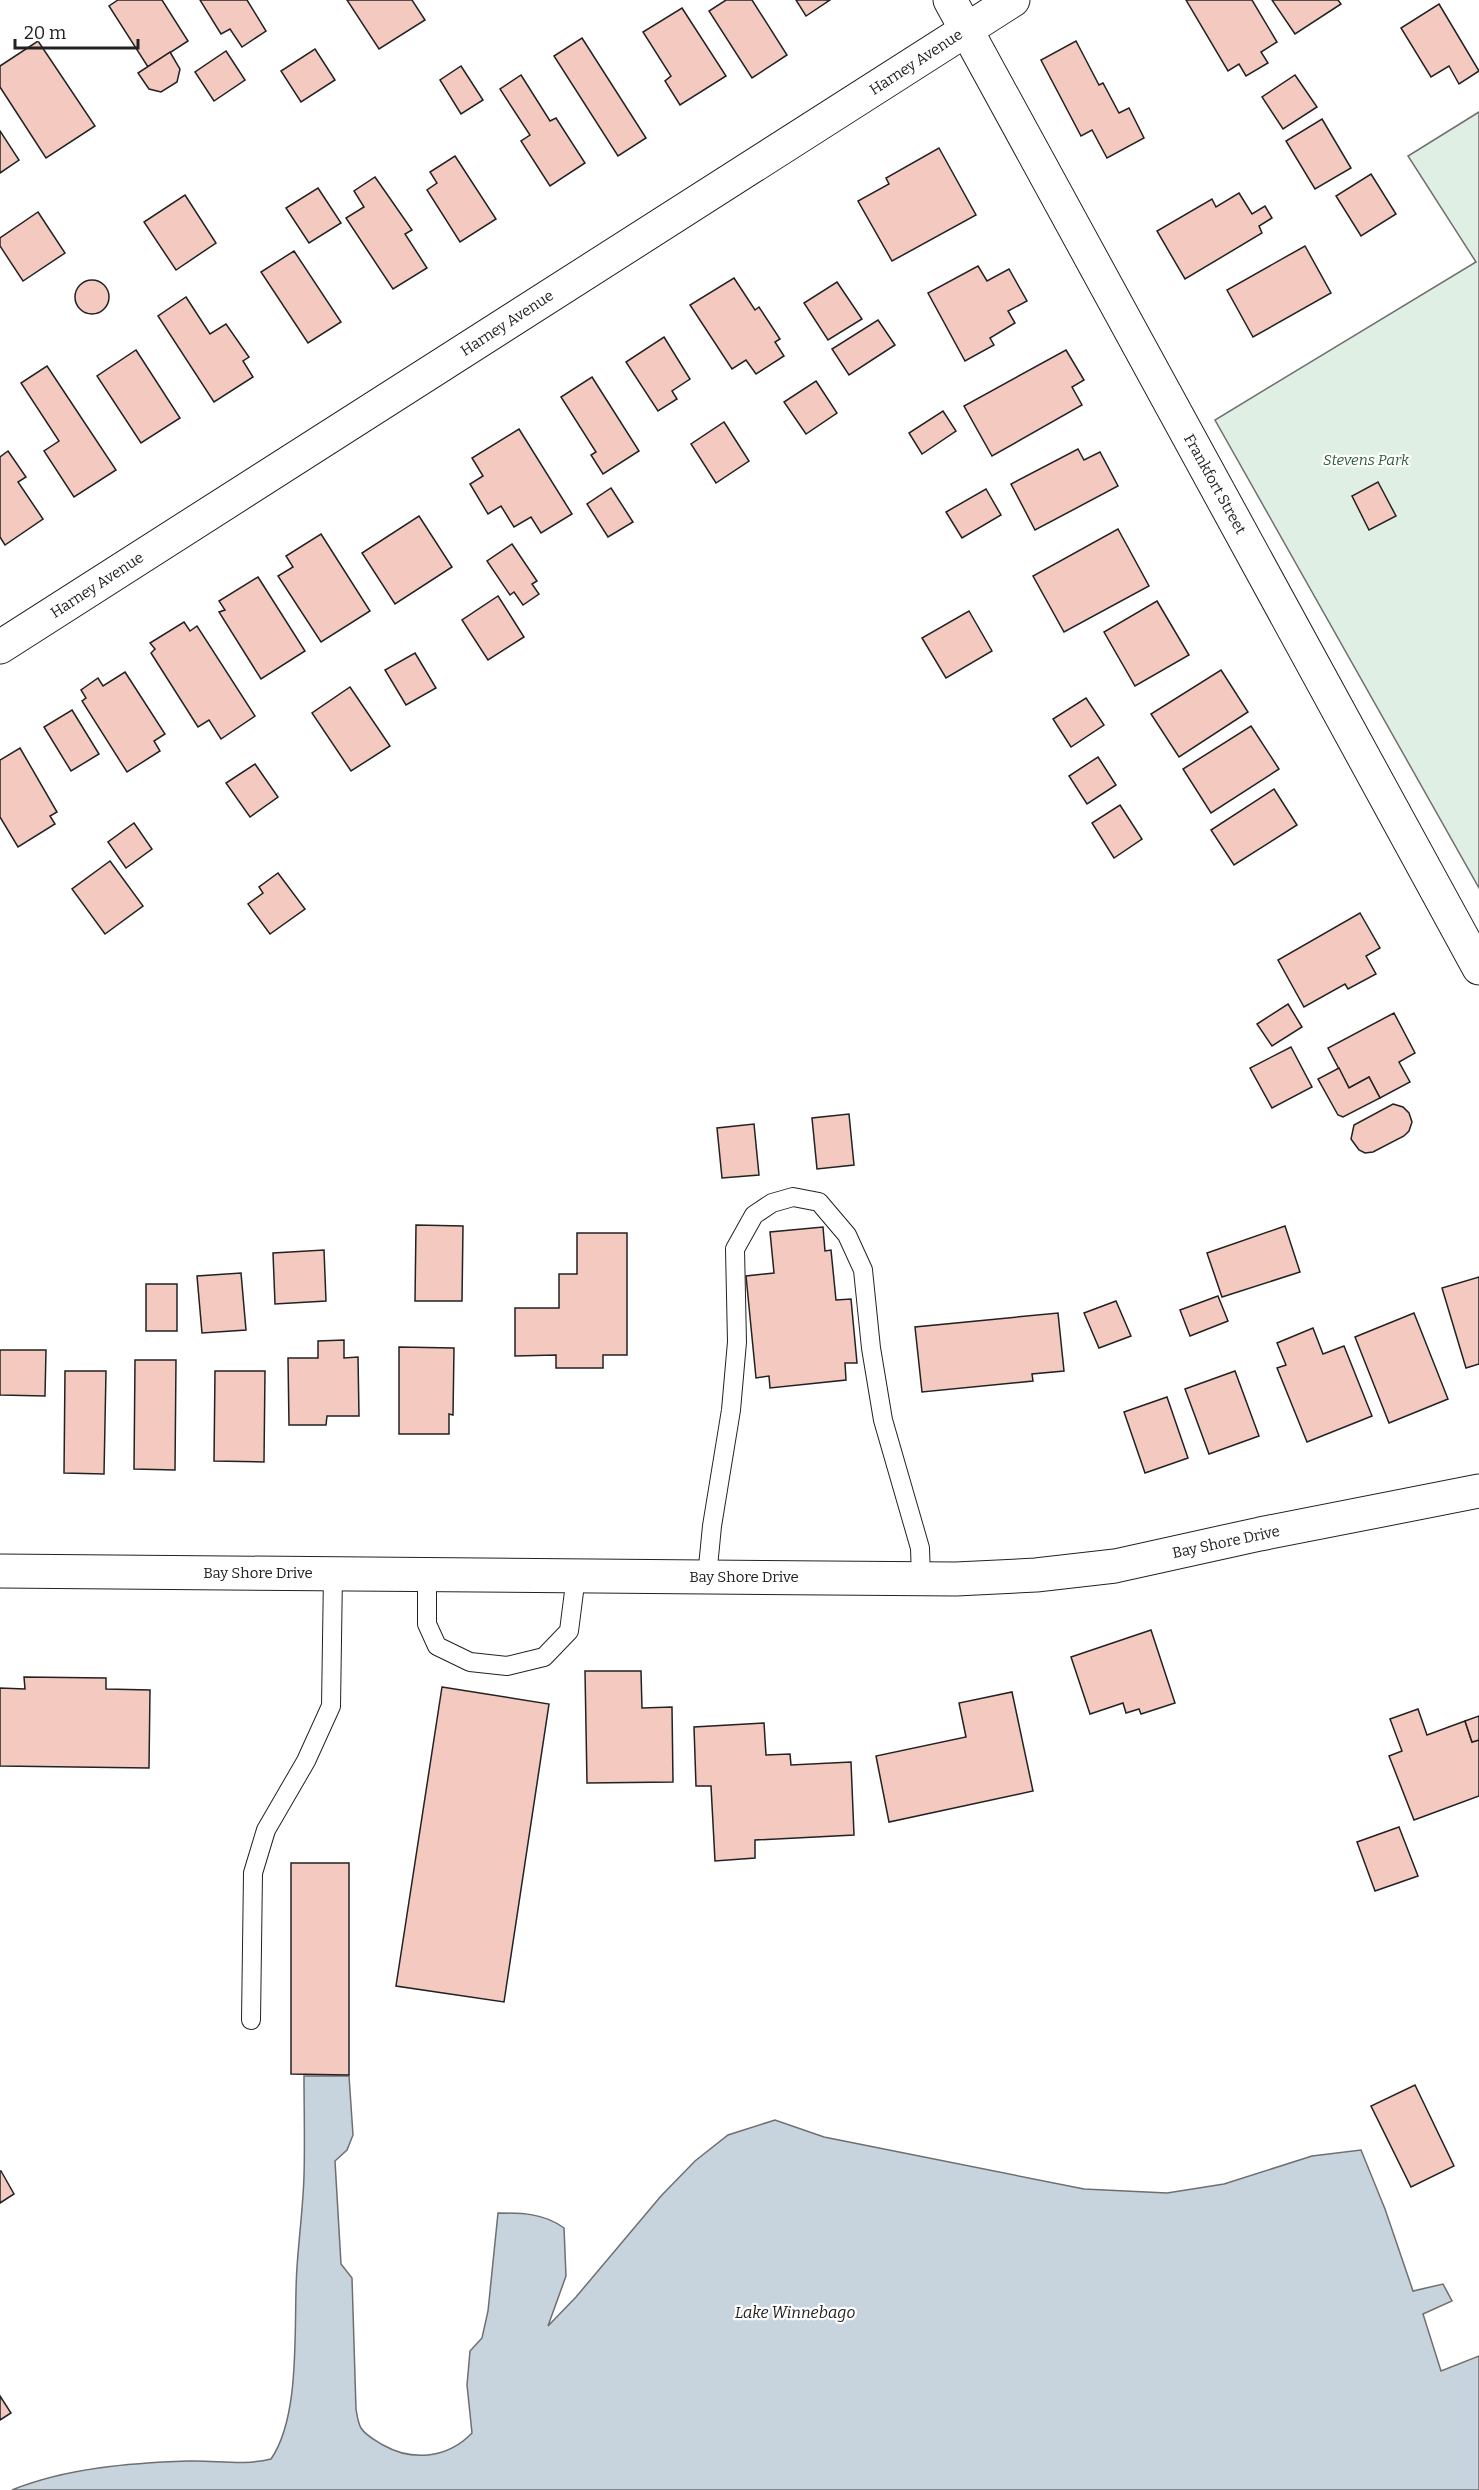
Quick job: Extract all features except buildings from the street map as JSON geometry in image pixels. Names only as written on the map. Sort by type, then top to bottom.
[{"type":"street","name":"Frankfort Street","points":[[951,0],[1479,968]]},
{"type":"street","name":"Harney Avenue","points":[[0,647],[1013,0]]},
{"type":"street","name":"Bay Shore Drive","points":[[0,1571],[921,1578],[1036,1575],[1115,1566],[1260,1534],[1479,1491]]},
{"type":"lane","points":[[707,1577],[712,1526],[731,1410],[736,1353],[735,1249],[754,1215],[772,1203],[793,1197],[819,1202],[847,1235],[863,1270],[871,1348],[883,1420],[920,1548],[921,1578]]},
{"type":"lane","points":[[250,2020],[254,1873],[266,1830],[306,1761],[330,1706],[333,1574]]},
{"type":"lane","points":[[427,1575],[427,1624],[437,1646],[470,1662],[507,1666],[544,1657],[569,1631],[576,1576]]},
{"type":"green space","name":"Stevens Park","points":[[1479,112],[1479,888],[1215,420],[1476,262],[1408,156]]},
{"type":"water","name":"Lake Winnebago","points":[[304,2076],[349,2076],[353,2135],[347,2150],[335,2161],[341,2264],[352,2278],[356,2409],[363,2431],[374,2440],[394,2450],[406,2454],[430,2455],[452,2448],[472,2433],[467,2385],[470,2351],[482,2338],[488,2311],[498,2213],[540,2217],[564,2228],[566,2276],[548,2326],[576,2297],[661,2196],[695,2161],[728,2135],[775,2120],[824,2137],[1084,2189],[1167,2193],[1224,2184],[1312,2156],[1361,2150],[1385,2209],[1413,2291],[1443,2284],[1452,2301],[1423,2314],[1441,2371],[1479,2356],[1479,2490],[12,2490],[54,2476],[121,2465],[188,2461],[251,2462],[271,2459],[281,2440],[288,2418],[292,2393],[297,2267],[304,2176]]}]
